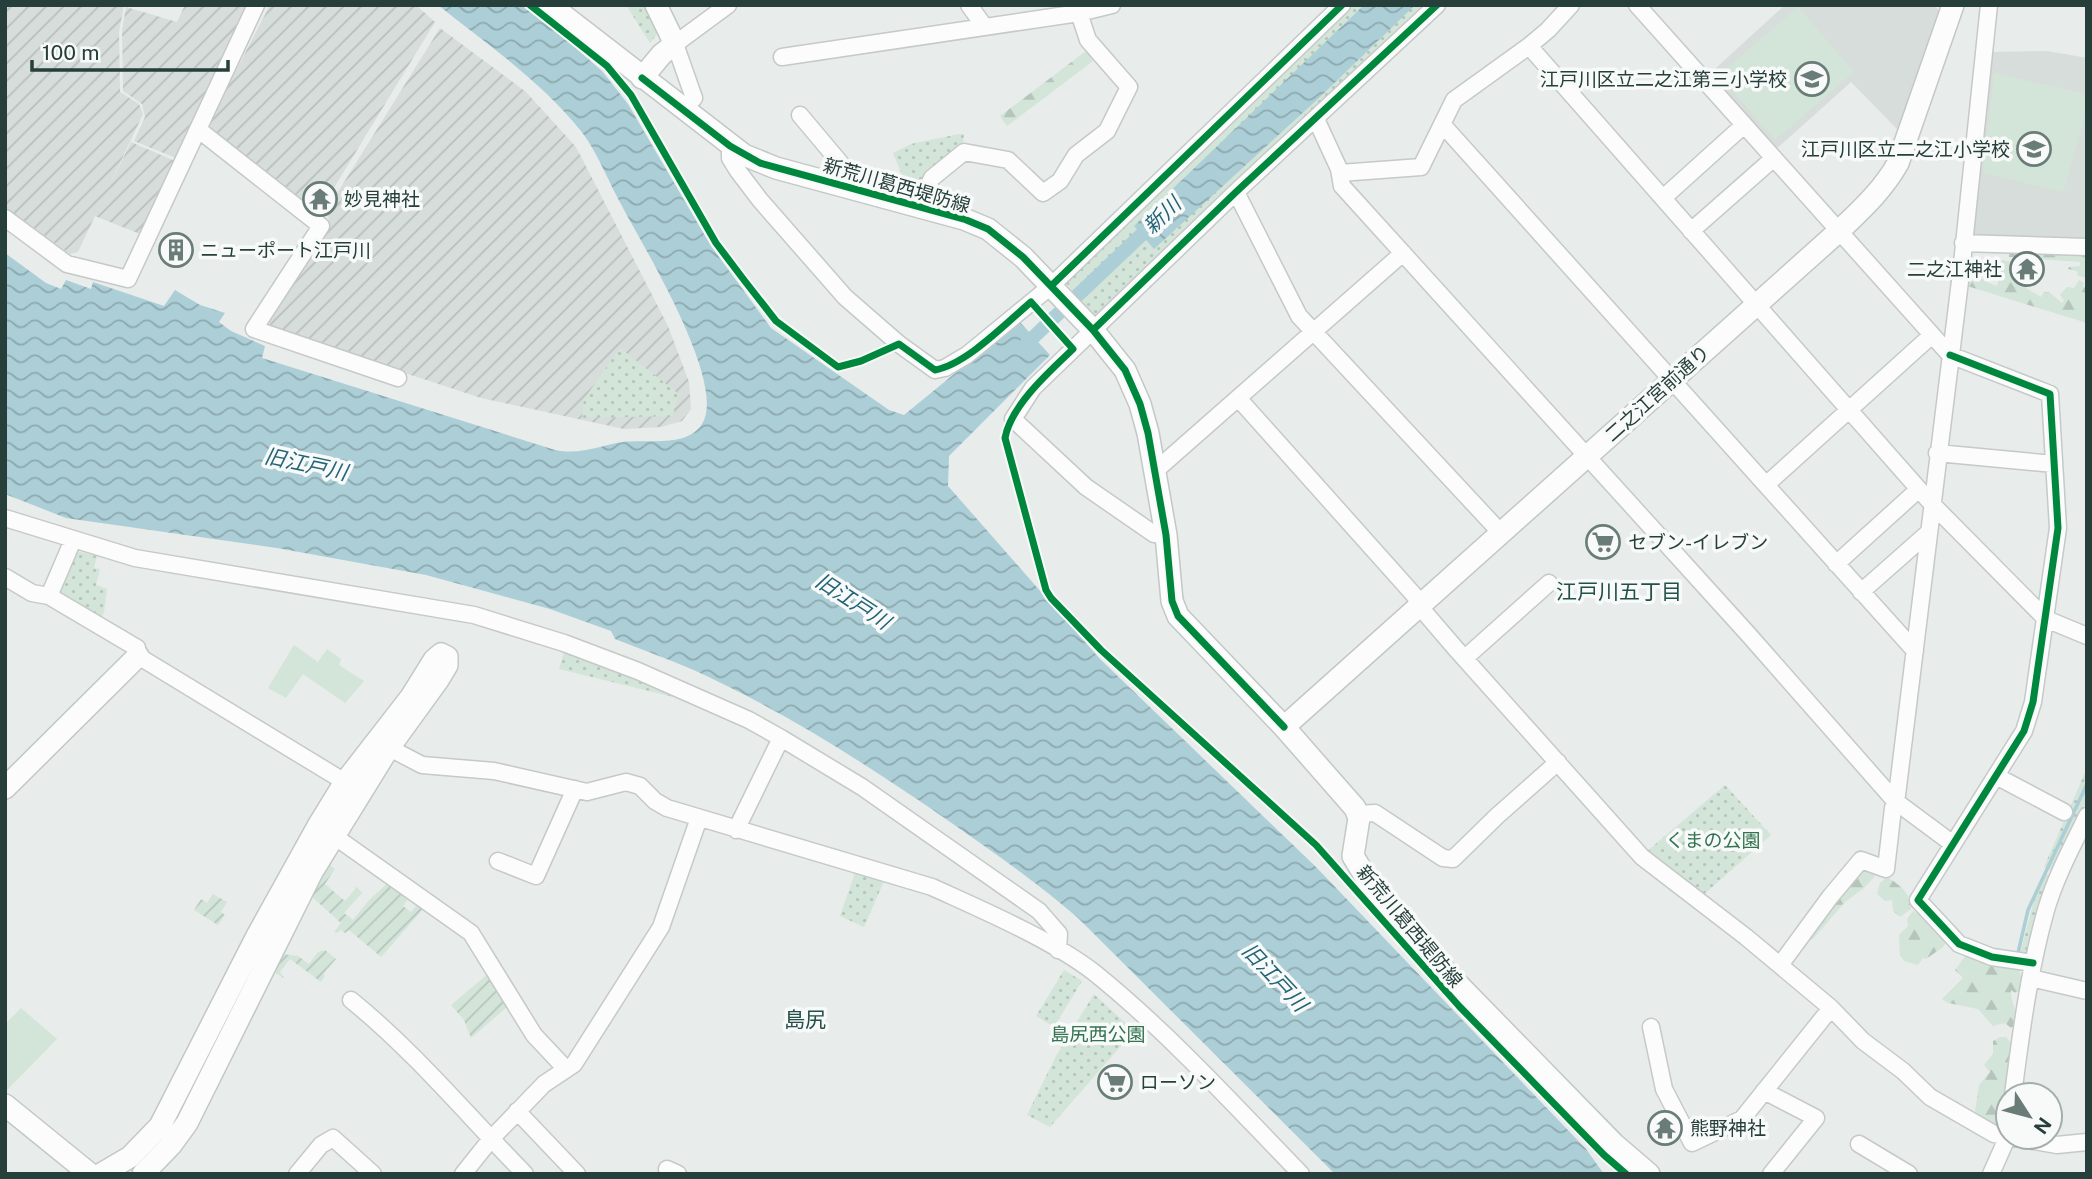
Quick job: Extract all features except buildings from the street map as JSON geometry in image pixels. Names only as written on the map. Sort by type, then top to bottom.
[{"type":"street","points":[[5,218],[67,264],[128,279],[256,5]]},
{"type":"street","name":"新荒川葛西堤防線","points":[[550,5],[744,155],[776,168],[919,206],[988,229],[1023,257],[1090,328],[1116,358],[1131,382],[1144,416],[1166,535],[1172,601],[1178,616],[1351,801],[1359,814],[1353,856],[1368,881],[1456,982],[1614,1144],[1649,1174]]},
{"type":"street","points":[[656,5],[675,44],[694,98],[683,110]]},
{"type":"street","points":[[642,78],[663,54],[728,5]]},
{"type":"street","points":[[969,5],[984,26]]},
{"type":"street","points":[[782,57],[1079,13],[1112,5]]},
{"type":"street","points":[[730,146],[730,159],[760,200],[845,297],[899,344],[935,370],[945,368],[967,355],[1053,289],[1342,5]]},
{"type":"street","points":[[1166,535],[1154,534],[1086,487],[1013,419],[1033,388],[1090,328],[1437,5]]},
{"type":"street","points":[[1340,173],[1421,167],[1454,100],[1529,46],[1571,5]]},
{"type":"street","points":[[1637,5],[1950,355],[2050,394],[2058,528],[2033,702],[2024,731],[1917,900],[1959,944],[2087,991]]},
{"type":"street","name":"二之江宮前通り","points":[[1284,727],[1875,196],[1898,163],[1953,5]]},
{"type":"street","points":[[1780,965],[1861,860],[1886,869],[1915,651],[1989,5]]},
{"type":"street","points":[[919,206],[932,178],[964,152],[1008,160],[1044,193],[1060,181],[1076,155],[1107,131],[1129,87],[1088,40],[1079,13]]},
{"type":"street","points":[[1529,46],[1931,503],[2046,619],[2087,636]]},
{"type":"street","points":[[800,115],[863,190]]},
{"type":"street","points":[[1315,119],[1340,173],[1342,186],[1748,634],[1895,801],[1953,844]]},
{"type":"street","points":[[1442,124],[1915,651]]},
{"type":"street","points":[[1663,198],[1744,125]]},
{"type":"street","points":[[199,130],[321,226],[254,329],[398,379]]},
{"type":"street","points":[[1691,231],[1773,158]]},
{"type":"street","points":[[1236,192],[1299,316],[1501,533]]},
{"type":"street","points":[[1963,243],[2087,247]]},
{"type":"street","points":[[1155,471],[1403,253]]},
{"type":"street","points":[[1767,484],[1932,335]]},
{"type":"street","points":[[1238,398],[1642,857],[1780,965],[1831,1008],[1863,1041],[1903,1071],[1930,1097],[1994,1134]]},
{"type":"street","points":[[1937,453],[2054,464]]},
{"type":"street","points":[[1836,564],[1919,489]]},
{"type":"street","points":[[5,518],[135,558],[474,615],[564,643],[638,671],[749,720],[862,787],[1039,911],[1059,934],[1058,950]]},
{"type":"street","points":[[1861,592],[1929,532]]},
{"type":"street","points":[[49,596],[73,540]]},
{"type":"street","points":[[5,577],[32,593],[49,596],[137,648],[138,656]]},
{"type":"street","points":[[1465,658],[1549,583]]},
{"type":"street","points":[[5,788],[138,656]]},
{"type":"street","points":[[138,656],[352,789]]},
{"type":"street","points":[[736,830],[781,738]]},
{"type":"street","points":[[101,1174],[130,1157],[160,1126],[296,863],[383,745],[422,765],[494,771],[587,792],[626,782],[640,786],[655,801],[667,808],[932,887],[1058,950],[1095,974],[1153,1026],[1301,1174]]},
{"type":"street","points":[[1359,814],[1375,813],[1443,858],[1453,859],[1558,762]]},
{"type":"street","points":[[1996,776],[2064,812]]},
{"type":"street","points":[[144,1174],[187,1123],[312,872],[334,836],[352,789]]},
{"type":"street","points":[[498,861],[537,876],[575,789]]},
{"type":"street","points":[[2015,1081],[2022,1023],[2046,909],[2059,873],[2087,816]]},
{"type":"street","points":[[463,1174],[491,1139],[544,1084],[574,1064],[661,927],[699,818]]},
{"type":"street","points":[[334,836],[471,933],[534,1035],[565,1068]]},
{"type":"street","points":[[351,1000],[379,1022],[436,1078],[525,1174]]},
{"type":"street","points":[[1651,1027],[1664,1089],[1692,1143],[1742,1119],[1831,1008]]},
{"type":"street","points":[[1765,1091],[1816,1118],[1771,1174]]},
{"type":"street","points":[[5,1105],[90,1174]]},
{"type":"street","points":[[517,1111],[577,1174]]},
{"type":"street","points":[[297,1174],[321,1146],[333,1138],[373,1174]]},
{"type":"street","points":[[2064,1144],[2087,1142]]},
{"type":"street","points":[[1859,1144],[1909,1174]]},
{"type":"street","points":[[1991,1174],[2000,1151]]},
{"type":"shaded area","points":[[5,5],[124,5],[119,32],[120,92],[139,104],[143,114],[106,193],[131,142],[175,161],[140,234],[95,216],[78,252],[70,254],[5,207]]},
{"type":"shaded area","points":[[185,5],[252,5],[176,158],[134,141],[145,117],[142,104],[123,91],[122,30],[126,7],[177,22]]},
{"type":"shaded area","points":[[270,5],[416,5],[435,22],[332,191],[321,184],[307,203],[207,126]]},
{"type":"shaded area","name":"江戸川区立二之江第三小学校","points":[[1785,5],[1934,5],[1939,11],[1899,131],[1851,82],[1773,152],[1706,77]]},
{"type":"shaded area","points":[[440,28],[526,92],[576,147],[668,326],[689,382],[691,409],[682,421],[661,427],[624,429],[481,398],[271,329],[268,316],[329,227],[328,208]]},
{"type":"shaded area","name":"江戸川区立二之江小学校","points":[[2047,51],[2087,58],[2087,244],[1972,240],[1993,52]]},
{"type":"green space","points":[[626,5],[648,5],[659,28],[650,43]]},
{"type":"green space","points":[[1350,5],[1434,5],[1098,319],[1064,281]]},
{"type":"green space","points":[[1798,7],[1854,72],[1775,140],[1719,75]]},
{"type":"green space","points":[[1086,51],[1093,61],[1007,126],[1000,116]]},
{"type":"green space","points":[[1994,73],[2087,94],[2087,110],[2063,192],[1983,173]]},
{"type":"green space","points":[[964,134],[963,144],[928,174],[917,195],[876,186],[902,175],[893,153],[911,144]]},
{"type":"green space","points":[[2010,248],[2087,249],[2087,278],[2068,269],[2080,266],[2080,262],[2009,257]]},
{"type":"green space","points":[[2003,260],[2011,262],[2014,267],[2021,264],[2030,267],[2029,275],[2018,274],[2016,279],[2025,281],[2026,288],[2041,297],[2044,292],[2049,292],[2062,303],[2064,300],[2060,295],[2067,287],[2074,288],[2079,280],[2084,283],[2083,286],[2087,289],[2087,323],[1964,285],[1966,276],[1978,280],[1987,278],[1989,283],[1997,286],[2000,274],[1994,272],[1992,277],[1981,275],[1978,273],[1978,265],[1995,265]]},
{"type":"green space","points":[[620,348],[679,394],[673,416],[582,418],[584,399]]},
{"type":"green space","points":[[76,551],[97,556],[94,568],[100,569],[96,585],[107,589],[101,618],[57,593]]},
{"type":"green space","points":[[294,645],[318,662],[327,649],[341,659],[339,665],[364,681],[345,703],[303,674],[286,698],[268,688]]},
{"type":"green space","points":[[565,649],[694,702],[559,669]]},
{"type":"green space","points":[[2087,768],[2087,801],[2055,872],[2044,867]]},
{"type":"green space","name":"くまの公園","points":[[1725,785],[1771,835],[1701,897],[1645,853]]},
{"type":"green space","points":[[330,865],[335,869],[325,884],[345,901],[357,887],[362,893],[344,913],[353,920],[388,883],[410,896],[403,906],[411,912],[419,902],[425,907],[381,957],[349,930],[345,933],[341,930],[334,932],[341,923],[310,895]]},
{"type":"green space","points":[[1862,865],[1875,869],[1877,874],[1845,902],[1812,940],[1808,939]]},
{"type":"green space","points":[[855,873],[884,881],[864,927],[840,916]]},
{"type":"green space","points":[[2044,873],[2051,876],[2028,953],[2020,954],[2036,892]]},
{"type":"green space","points":[[1887,877],[1900,886],[1909,898],[1911,909],[1900,917],[1893,911],[1892,900],[1885,901],[1877,894],[1880,883]]},
{"type":"green space","points":[[213,894],[227,902],[221,912],[225,915],[218,925],[194,910],[201,899],[207,903]]},
{"type":"green space","points":[[1913,911],[1952,933],[1943,947],[1926,959],[1923,958],[1918,965],[1904,961],[1900,955],[1899,935],[1908,926],[1907,919]]},
{"type":"green space","points":[[325,950],[336,959],[323,974],[325,976],[321,982],[290,959],[280,972],[284,978],[273,972],[282,954],[298,956],[309,964],[318,952]]},
{"type":"green space","points":[[1966,955],[2017,963],[2022,980],[2021,990],[2015,993],[2011,990],[2011,995],[2018,1024],[2011,1028],[2005,1023],[1993,1026],[1978,1009],[1948,1003],[1942,999],[1963,978],[1955,970]]},
{"type":"green space","points":[[1064,970],[1082,981],[1054,1027],[1036,1016]]},
{"type":"green space","points":[[489,973],[507,1007],[471,1038],[464,1020],[451,1005]]},
{"type":"green space","name":"島尻西公園","points":[[1094,994],[1134,1031],[1050,1127],[1027,1115],[1056,1056]]},
{"type":"green space","points":[[21,1008],[57,1039],[5,1092],[5,1024]]},
{"type":"green space","points":[[2006,1037],[2015,1048],[2010,1081],[1994,1081],[1994,1127],[1974,1118],[1979,1085],[1990,1072],[1984,1065],[1993,1054],[1993,1041]]},
{"type":"water","name":"旧江戸川","points":[[438,5],[521,5],[602,71],[628,104],[711,246],[771,328],[889,410],[904,415],[1019,321],[1050,355],[949,456],[948,486],[1100,659],[1316,867],[1586,1149],[1604,1174],[1335,1174],[1078,918],[1026,876],[856,759],[804,728],[710,677],[615,639],[611,631],[550,609],[426,575],[277,548],[66,518],[5,494],[5,253],[46,283],[61,289],[66,280],[91,289],[93,282],[164,306],[175,290],[200,305],[225,313],[219,322],[231,331],[265,346],[262,358],[555,450],[582,451],[623,442],[666,441],[687,437],[695,432],[702,424],[707,405],[694,348],[680,315],[598,157],[581,131],[549,96],[495,49]]},
{"type":"water","points":[[1364,5],[1415,5],[1320,97],[1154,249],[1134,226]]},
{"type":"waterway","name":"新川","points":[[1021,349],[1156,221]]},
{"type":"waterway","points":[[2018,953],[2028,910],[2087,784]]},
{"type":"cycle path","points":[[530,5],[607,66],[631,95],[716,243],[744,280],[776,321],[838,367],[861,361],[899,344],[935,370],[947,366],[986,342],[1031,302],[1073,349],[1023,401],[1005,438],[1046,590],[1051,598],[1101,650],[1316,845],[1459,1006],[1604,1155],[1626,1174]]},
{"type":"cycle path","points":[[1051,286],[1342,5]]},
{"type":"cycle path","points":[[1093,330],[1236,192],[1437,5]]},
{"type":"cycle path","points":[[642,78],[730,146],[760,163],[964,219],[988,229],[1023,257],[1093,330],[1125,370],[1140,404],[1148,433],[1166,535],[1172,601],[1178,616],[1284,727]]},
{"type":"cycle path","points":[[1950,355],[2050,394],[2058,528],[2033,702],[2024,731],[1918,900],[1959,944],[1992,957],[2033,963]]},
{"type":"place","name":"江戸川区立二之江第三小学校","points":[[1812,79]]},
{"type":"place","name":"江戸川区立二之江小学校","points":[[2034,149]]},
{"type":"place","name":"妙見神社","points":[[320,199]]},
{"type":"place","name":"ニューポート江戸川","points":[[176,250]]},
{"type":"place","name":"二之江神社","points":[[2027,269]]},
{"type":"place","name":"セブン-イレブン","points":[[1603,542]]},
{"type":"place","name":"ローソン","points":[[1115,1082]]},
{"type":"place","name":"熊野神社","points":[[1665,1128]]},
{"type":"district","name":"江戸川五丁目","points":[[1619,591]]},
{"type":"district","name":"島尻","points":[[805,1019]]}]
